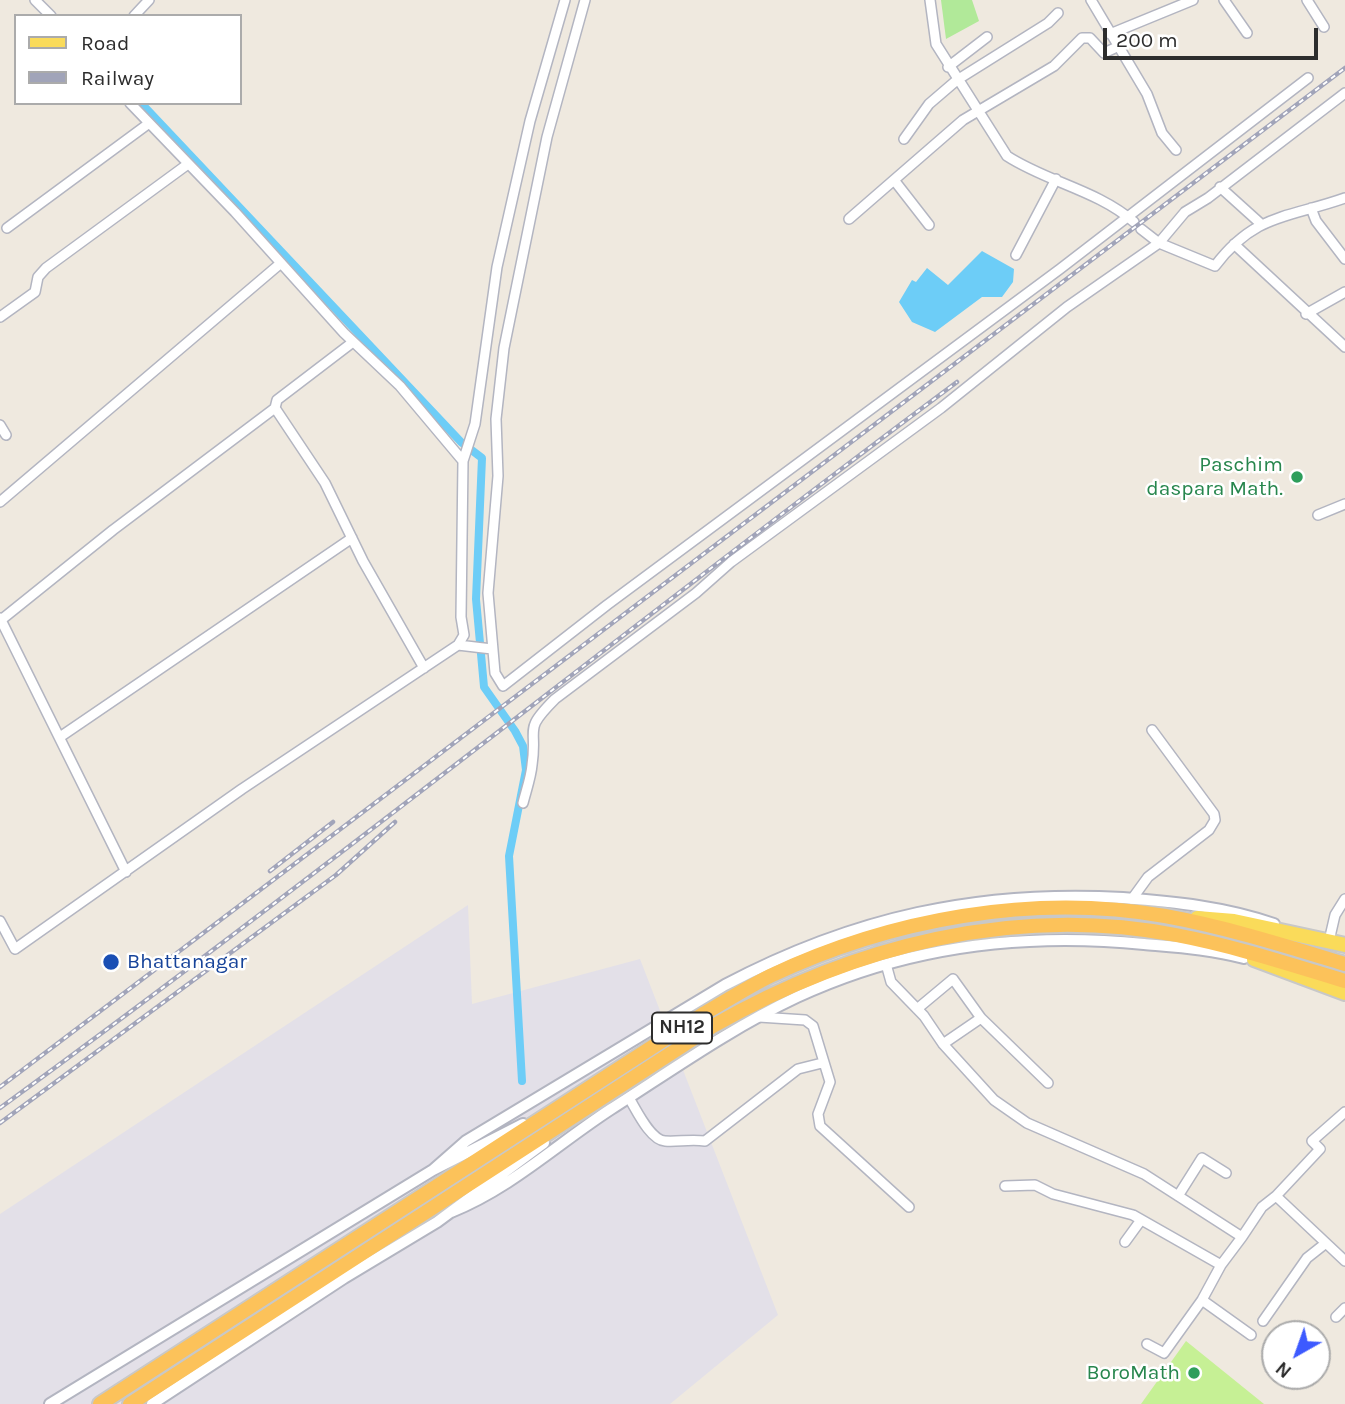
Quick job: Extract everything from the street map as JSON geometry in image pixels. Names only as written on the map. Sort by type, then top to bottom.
[{"type":"highway","name":"NH12","points":[[100,1404],[555,1108],[768,977],[865,939],[922,923],[1016,911],[1083,909],[1165,916],[1228,929],[1345,964]]},
{"type":"highway","name":"NH12","points":[[130,1404],[590,1106],[755,1003],[844,963],[905,946],[973,932],[1046,926],[1138,930],[1207,941],[1345,981]]},
{"type":"main road","points":[[1165,916],[1234,921],[1345,945]]},
{"type":"main road","points":[[1207,941],[1345,993]]},
{"type":"street","points":[[35,0],[49,14]]},
{"type":"street","points":[[136,14],[149,0]]},
{"type":"street","points":[[0,922],[15,950],[242,789],[458,645],[464,635],[463,461],[471,439],[497,267],[530,121],[565,0]]},
{"type":"street","points":[[585,0],[547,137],[504,348],[495,419],[498,476],[488,593],[495,673],[502,687],[607,605],[1134,222],[1308,78]]},
{"type":"street","points":[[930,0],[936,44],[948,67],[1007,156],[1056,179],[1134,222],[1158,243],[1192,254],[1215,266],[1234,244],[1278,215],[1345,198]]},
{"type":"street","points":[[1091,0],[1147,94],[1162,133],[1176,150]]},
{"type":"street","points":[[1110,34],[1193,0]]},
{"type":"street","points":[[1224,0],[1247,33]]},
{"type":"street","points":[[1307,0],[1324,27]]},
{"type":"street","points":[[904,139],[929,104],[957,80],[1048,23],[1058,13]]},
{"type":"street","points":[[948,67],[987,37]]},
{"type":"street","points":[[849,219],[976,111],[1054,66],[1082,38],[1090,38],[1104,52],[1117,47]]},
{"type":"street","points":[[523,803],[533,763],[531,733],[537,719],[555,699],[696,593],[731,562],[941,408],[1067,307],[1158,243],[1185,212],[1345,93]]},
{"type":"street","points":[[132,105],[354,342],[400,386],[463,461]]},
{"type":"street","points":[[7,228],[148,124]]},
{"type":"street","points":[[0,317],[35,292],[38,278],[46,268],[188,164]]},
{"type":"street","points":[[1016,255],[1056,179]]},
{"type":"street","points":[[894,180],[929,225]]},
{"type":"street","points":[[1220,187],[1261,224]]},
{"type":"street","points":[[1311,208],[1316,221],[1345,259]]},
{"type":"street","points":[[1234,244],[1306,314],[1345,347]]},
{"type":"street","points":[[0,502],[281,263]]},
{"type":"street","points":[[1306,314],[1345,292]]},
{"type":"street","points":[[354,342],[276,400],[275,408],[325,482],[352,538],[424,668]]},
{"type":"street","points":[[126,872],[1,619],[113,530],[275,408]]},
{"type":"street","points":[[0,425],[6,435]]},
{"type":"street","points":[[1318,515],[1345,504]]},
{"type":"street","points":[[60,737],[352,538]]},
{"type":"street","points":[[458,645],[492,649]]},
{"type":"street","points":[[1132,899],[1148,877],[1209,830],[1215,820],[1214,814],[1152,730]]},
{"type":"street","points":[[433,1170],[466,1141],[693,1003],[769,962],[866,924],[972,902],[1050,896],[1132,899],[1222,908],[1307,936]]},
{"type":"street","points":[[1329,940],[1335,915],[1345,899]]},
{"type":"street","points":[[451,1212],[498,1190],[629,1098],[757,1017],[821,987],[886,964],[973,945],[1069,938],[1197,948],[1270,965]]},
{"type":"street","points":[[886,964],[891,982],[994,1100],[1027,1123],[1144,1174],[1242,1237]]},
{"type":"street","points":[[917,1009],[953,979],[981,1018],[1048,1083]]},
{"type":"street","points":[[757,1017],[805,1020],[813,1026],[822,1063],[830,1082],[818,1114],[820,1126],[909,1207]]},
{"type":"street","points":[[943,1044],[981,1018]]},
{"type":"street","points":[[629,1098],[656,1138],[664,1141],[685,1138],[705,1141],[798,1069],[822,1063]]},
{"type":"street","points":[[152,1404],[451,1212],[590,1106]]},
{"type":"street","points":[[50,1404],[433,1170],[555,1108]]},
{"type":"street","points":[[1147,1344],[1164,1353],[1262,1207],[1276,1196],[1320,1149],[1312,1141],[1345,1112]]},
{"type":"street","points":[[1178,1196],[1202,1158],[1226,1173]]},
{"type":"street","points":[[1005,1186],[1035,1185],[1053,1194],[1141,1220],[1221,1265]]},
{"type":"street","points":[[1276,1196],[1345,1261]]},
{"type":"street","points":[[1125,1242],[1141,1220]]},
{"type":"street","points":[[1265,1320],[1300,1267],[1326,1242]]},
{"type":"street","points":[[1202,1300],[1251,1335]]},
{"type":"street","points":[[1336,1317],[1345,1308]]},
{"type":"shaded area","points":[[468,905],[472,1004],[640,959],[778,1315],[670,1404],[0,1404],[0,1214]]},
{"type":"green space","points":[[941,0],[972,0],[979,21],[946,39]]},
{"type":"green space","name":"BoroMath","points":[[1186,1341],[1264,1404],[1141,1404]]},
{"type":"water","points":[[982,251],[1014,269],[1013,282],[1002,297],[982,297],[935,332],[912,322],[899,302],[912,280],[916,282],[927,268],[948,285]]},
{"type":"waterway","points":[[143,105],[461,442],[482,458],[476,599],[484,687],[523,746],[526,770],[509,856],[522,1081]]},
{"type":"railway","points":[[0,1087],[1345,68]]},
{"type":"railway","points":[[0,1108],[241,929],[957,382]]},
{"type":"railway","points":[[270,871],[333,822]]},
{"type":"railway","points":[[0,1123],[336,875],[395,822]]},
{"type":"place","name":"Paschim daspara Math.","points":[[1297,477]]},
{"type":"place","name":"Bhattanagar","points":[[111,962]]},
{"type":"place","name":"BoroMath","points":[[1194,1373]]}]
